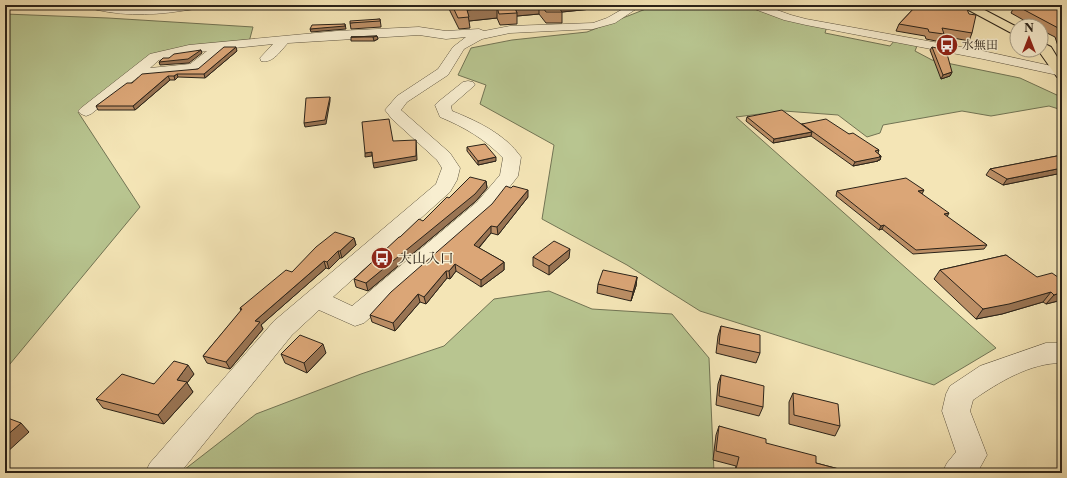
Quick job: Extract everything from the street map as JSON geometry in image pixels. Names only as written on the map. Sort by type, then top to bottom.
[{"type":"highway","points":[[967,5],[1009,28]]},
{"type":"highway","points":[[1049,54],[1059,68]]},
{"type":"street","points":[[89,5],[109,10],[152,10],[196,5]]},
{"type":"street","points":[[161,473],[283,328],[443,188],[448,180],[451,168],[444,157],[397,116],[393,110],[402,99],[444,72],[449,67],[455,50],[465,42],[487,34],[506,31],[594,26],[612,21],[637,5]]},
{"type":"street","points":[[753,5],[788,18],[806,22],[1059,68]]},
{"type":"street","points":[[86,111],[155,57],[189,49],[285,39],[419,31],[446,35],[476,32],[487,34]]},
{"type":"street","points":[[266,58],[285,39]]},
{"type":"street","points":[[134,73],[194,68],[221,46]]},
{"type":"street","points":[[315,299],[355,316],[484,206],[509,176],[512,157],[500,143],[468,123],[445,114],[443,105],[468,84]]},
{"type":"street","points":[[958,473],[972,455],[956,411],[960,394],[990,374],[1046,353],[1062,353]]},
{"type":"green space","points":[[656,5],[744,5],[788,20],[827,26],[825,33],[890,46],[894,41],[917,46],[915,51],[932,60],[1020,78],[1059,96],[1062,103],[1062,110],[1049,106],[991,116],[962,111],[883,125],[880,133],[867,137],[838,115],[784,111],[736,117],[996,348],[934,385],[700,311],[627,265],[542,219],[554,145],[480,104],[486,85],[458,75],[471,48],[512,40],[587,32]]},
{"type":"green space","points":[[5,14],[108,18],[253,27],[249,42],[151,56],[78,112],[140,207],[5,370]]},
{"type":"green space","points":[[549,291],[592,309],[672,314],[709,358],[714,473],[180,473],[256,414],[361,374],[444,346],[494,299]]},
{"type":"building","points":[[452,5],[519,5],[514,6],[517,13],[499,14],[497,7],[467,10],[469,17],[458,18]]},
{"type":"building","points":[[541,5],[557,5],[562,12],[546,12]]},
{"type":"building","points":[[917,5],[965,5],[969,14],[976,15],[972,33],[942,28],[944,34],[929,32],[928,29],[899,24]]},
{"type":"building","points":[[1015,5],[1062,6],[1062,34],[1060,29],[1049,23],[1049,18],[1039,18]]},
{"type":"building","points":[[380,19],[380,21],[350,23],[350,21]]},
{"type":"building","points":[[345,24],[345,26],[310,29],[312,25]]},
{"type":"building","points":[[377,36],[373,37],[351,37]]},
{"type":"building","points":[[224,47],[236,47],[204,74],[177,74],[174,76],[168,76],[133,106],[96,106],[127,83],[132,83],[142,74],[198,69]]},
{"type":"building","points":[[932,47],[946,50],[952,72],[943,75]]},
{"type":"building","points":[[201,50],[188,59],[159,62],[163,58],[169,58],[174,54]]},
{"type":"building","points":[[330,97],[325,120],[304,123],[306,98]]},
{"type":"building","points":[[782,110],[812,132],[774,139],[747,117]]},
{"type":"building","points":[[389,119],[393,141],[416,140],[416,156],[373,163],[372,152],[365,153],[362,122]]},
{"type":"building","points":[[826,119],[849,134],[853,133],[879,150],[875,151],[881,156],[855,162],[802,124]]},
{"type":"building","points":[[485,144],[496,157],[478,161],[467,147]]},
{"type":"building","points":[[1062,155],[1062,168],[1007,179],[990,169]]},
{"type":"building","points":[[470,177],[486,181],[475,194],[366,283],[354,279],[419,219],[423,221]]},
{"type":"building","points":[[906,178],[924,190],[918,191],[949,213],[944,214],[987,245],[916,250],[884,225],[881,226],[837,191]]},
{"type":"building","points":[[506,186],[511,188],[513,186],[528,190],[497,227],[491,226],[474,245],[504,262],[481,280],[455,264],[449,271],[446,271],[424,297],[418,294],[393,323],[370,315],[391,292],[492,204]]},
{"type":"building","points":[[335,232],[354,238],[327,262],[324,261],[255,321],[260,322],[226,362],[203,356],[242,309],[240,308],[286,270],[292,272],[316,247]]},
{"type":"building","points":[[554,241],[570,249],[549,266],[533,257]]},
{"type":"building","points":[[1006,255],[1037,277],[1052,273],[1062,280],[1062,292],[1054,295],[1051,292],[1009,304],[983,309],[940,270]]},
{"type":"building","points":[[603,270],[637,277],[633,292],[598,284]]},
{"type":"building","points":[[721,326],[760,335],[760,353],[719,344]]},
{"type":"building","points":[[300,335],[323,344],[304,363],[281,354]]},
{"type":"building","points":[[174,361],[188,365],[177,380],[187,382],[158,415],[96,399],[122,374],[154,384]]},
{"type":"building","points":[[721,375],[764,386],[763,407],[719,396]]},
{"type":"building","points":[[793,393],[838,404],[840,426],[794,415]]},
{"type":"building","points":[[5,417],[21,423],[5,437]]},
{"type":"building","points":[[719,426],[766,439],[766,443],[816,456],[816,463],[854,473],[735,473],[739,457],[716,451]]},
{"type":"place","name":"水無田","points":[[947,45]]},
{"type":"place","name":"大山入口","points":[[382,258]]}]
